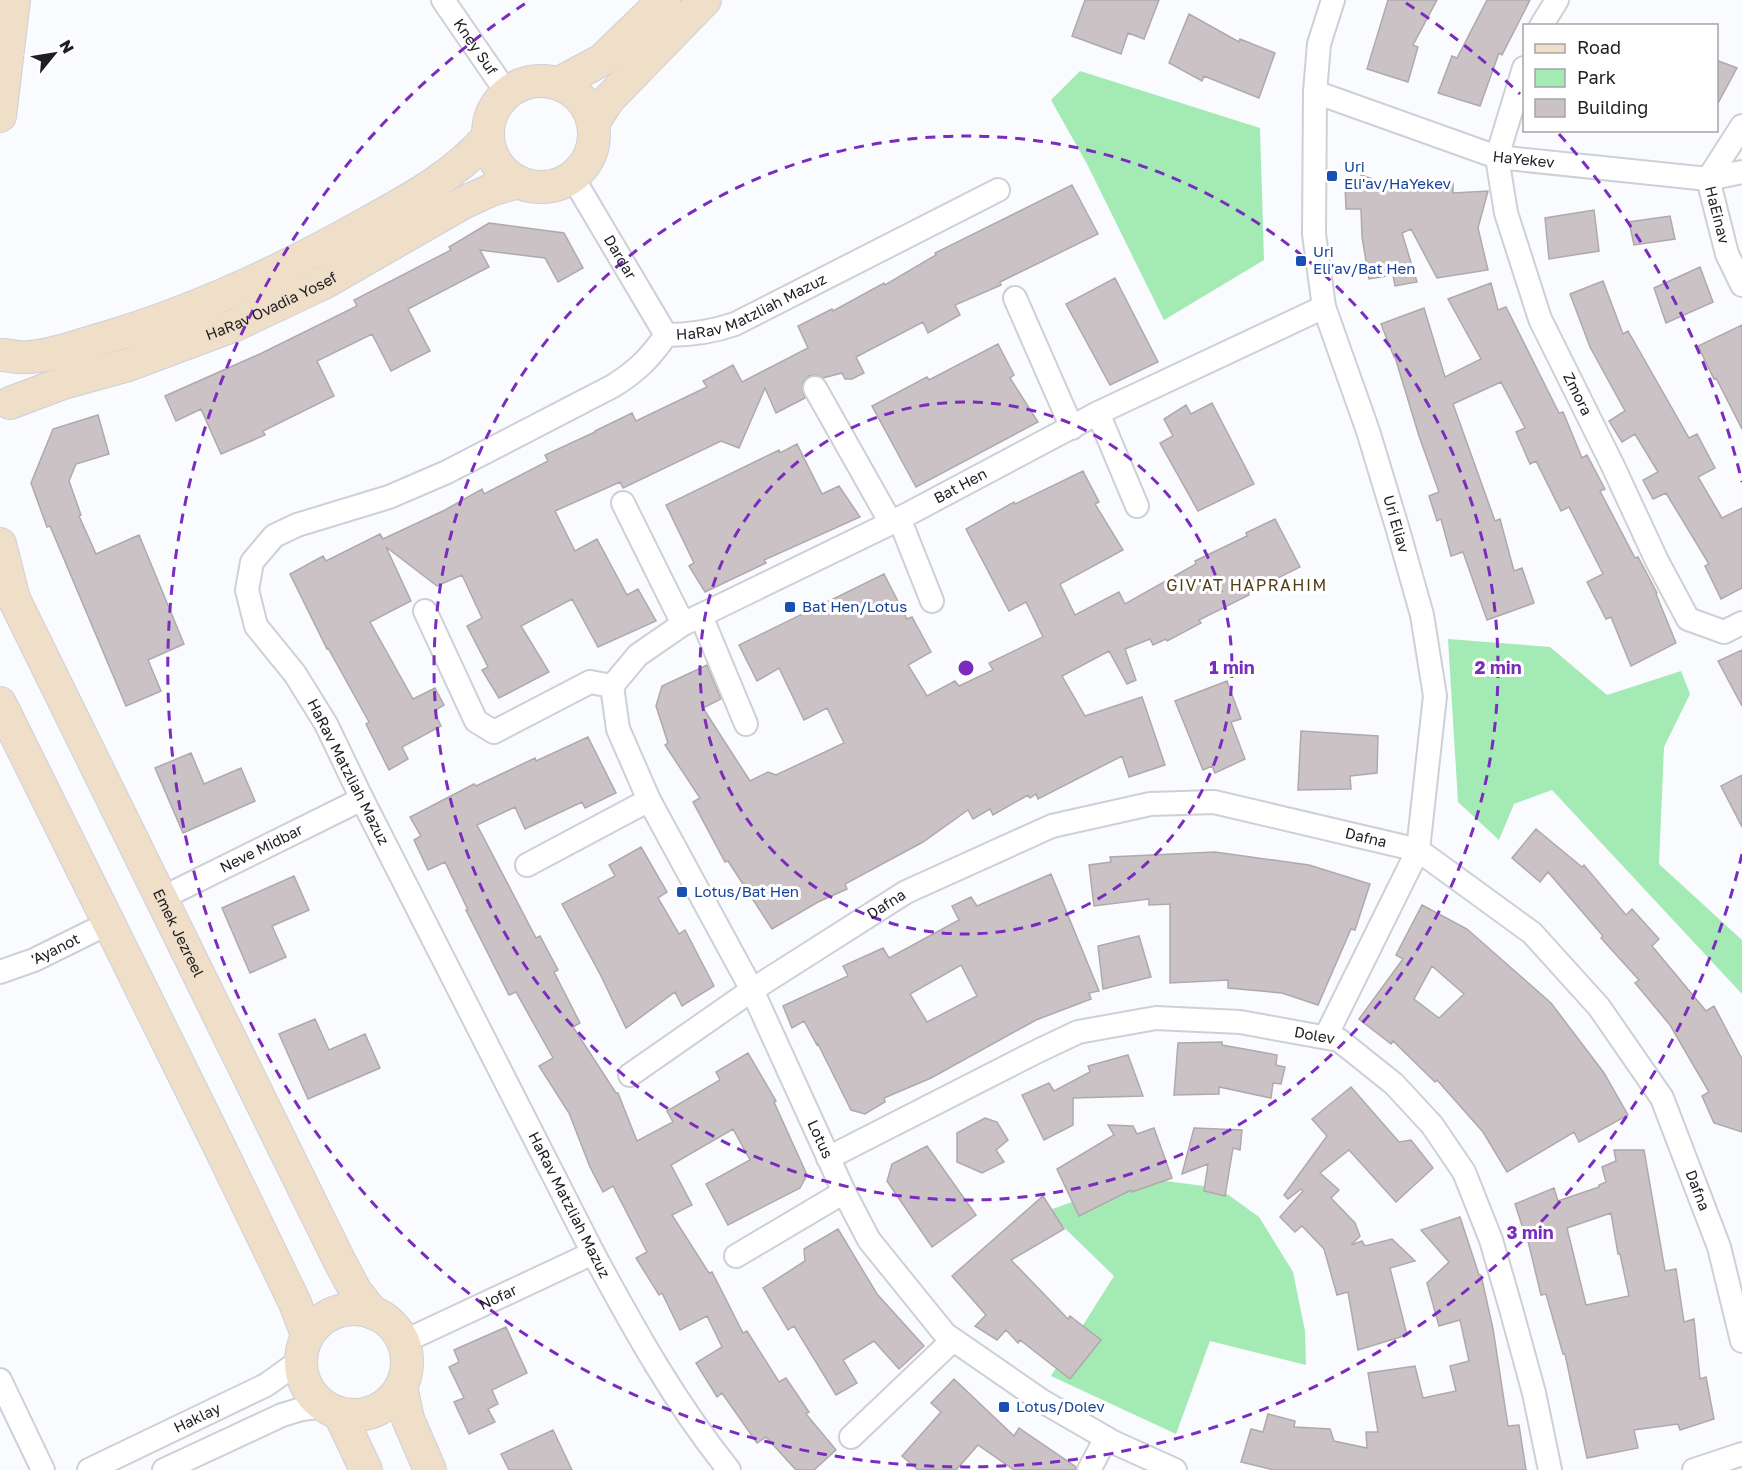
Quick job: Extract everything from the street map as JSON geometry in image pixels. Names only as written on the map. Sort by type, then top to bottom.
[{"type":"street","points":[[0,116],[14,0]]},
{"type":"street","name":"Kney Suf","points":[[443,0],[507,93]]},
{"type":"street","points":[[559,83],[602,60],[664,0]]},
{"type":"street","points":[[594,122],[608,100],[630,75],[705,0]]},
{"type":"street","points":[[1542,24],[1557,0]]},
{"type":"street","name":"Uri Eliav","points":[[1325,3],[1315,92],[1314,234],[1324,307],[1368,431],[1422,615],[1435,696],[1418,850],[1326,1036]]},
{"type":"street","points":[[1497,157],[1523,71]]},
{"type":"street","points":[[544,80],[559,83],[573,91],[586,104],[594,122],[593,148],[573,178],[553,187],[527,186],[511,178],[493,158],[488,137],[489,124],[495,107],[507,93],[525,83],[544,80]]},
{"type":"street","name":"HaYekev","points":[[1315,92],[1497,157],[1708,179],[1742,172]]},
{"type":"street","points":[[1708,179],[1742,126]]},
{"type":"street","name":"HaRav Ovadia Yosef","points":[[2,353],[30,357],[71,348],[135,329],[223,296],[309,256],[410,199],[453,171],[488,137]]},
{"type":"street","name":"Zmora","points":[[1497,157],[1506,213],[1540,319],[1657,561],[1688,619],[1724,632],[1742,623]]},
{"type":"street","name":"Dardar","points":[[573,178],[666,335]]},
{"type":"street","name":"HaEinav","points":[[1708,179],[1727,254],[1742,285]]},
{"type":"street","name":"HaRav Ovadia Yosef","points":[[5,411],[53,386],[128,365],[235,325],[324,283],[463,203],[491,189],[519,182]]},
{"type":"street","name":"HaRav Matzliah Mazuz","points":[[729,1470],[683,1410],[631,1323],[593,1253],[326,724],[295,674],[256,626],[247,590],[252,562],[274,536],[297,525],[389,497],[447,472],[613,386],[634,373],[652,356],[666,335],[688,335],[714,331],[735,324],[998,190]]},
{"type":"street","points":[[1015,298],[1072,428]]},
{"type":"street","name":"Bat Hen","points":[[612,686],[638,655],[692,620],[895,521],[1098,412],[1324,307]]},
{"type":"street","points":[[2,353],[13,381],[5,411]]},
{"type":"street","points":[[815,388],[895,521],[932,601]]},
{"type":"street","points":[[1098,412],[1137,506]]},
{"type":"street","points":[[623,503],[692,620],[746,724]]},
{"type":"street","name":"Emek Jezreel","points":[[0,544],[14,598],[339,1260],[356,1292],[373,1313]]},
{"type":"street","points":[[425,611],[476,721],[494,732],[590,682],[612,686]]},
{"type":"street","name":"Lotus","points":[[612,686],[618,729],[649,800],[752,990],[828,1158],[869,1240],[945,1334],[1042,1401],[1106,1438],[1175,1470]]},
{"type":"street","points":[[0,703],[290,1293],[304,1348]]},
{"type":"street","name":"Neve Midbar","points":[[162,898],[362,799]]},
{"type":"street","points":[[527,866],[649,800]]},
{"type":"street","name":"Dafna","points":[[630,1075],[752,990],[906,892],[1052,826],[1150,804],[1214,802],[1418,850],[1532,933],[1599,1007],[1662,1098],[1719,1247],[1742,1341]]},
{"type":"street","name":"'Ayanot","points":[[0,972],[34,960],[109,923]]},
{"type":"street","name":"Dolev","points":[[828,1158],[1078,1032],[1156,1018],[1240,1022],[1340,1040],[1394,1084],[1432,1125],[1464,1172],[1491,1239],[1534,1393],[1550,1470]]},
{"type":"street","points":[[736,1256],[844,1192]]},
{"type":"street","name":"Nofar","points":[[403,1342],[593,1253]]},
{"type":"street","points":[[164,1470],[282,1415],[303,1409],[332,1411],[359,1416],[379,1410],[395,1397],[405,1377],[407,1355],[403,1342],[400,1335],[385,1319],[359,1309],[344,1309],[325,1317],[304,1348],[300,1370],[307,1389],[313,1397],[332,1411],[366,1470]]},
{"type":"street","points":[[851,1437],[953,1340]]},
{"type":"street","name":"Haklay","points":[[89,1470],[266,1385],[304,1348]]},
{"type":"street","points":[[0,1380],[43,1470]]},
{"type":"street","points":[[401,1386],[408,1419],[430,1470]]},
{"type":"street","points":[[1089,1470],[1106,1438]]},
{"type":"street","points":[[1694,1470],[1742,1454]]},
{"type":"green space","points":[[1080,71],[1260,128],[1264,260],[1164,320],[1087,164],[1051,100]]},
{"type":"green space","points":[[1448,639],[1550,647],[1607,695],[1681,671],[1690,694],[1664,747],[1659,864],[1742,940],[1742,994],[1552,790],[1514,804],[1499,840],[1458,802]]},
{"type":"green space","points":[[1166,1181],[1219,1188],[1259,1217],[1293,1272],[1305,1331],[1306,1365],[1210,1341],[1176,1434],[1051,1376],[1114,1276],[1047,1211],[1102,1191]]},
{"type":"building","points":[[1085,0],[1159,0],[1144,39],[1128,33],[1121,54],[1072,36]]},
{"type":"building","points":[[1388,0],[1437,0],[1413,45],[1418,47],[1408,82],[1367,69]]},
{"type":"building","points":[[1487,0],[1530,0],[1502,55],[1499,53],[1480,106],[1438,93],[1452,56],[1457,58]]},
{"type":"building","points":[[1189,14],[1239,42],[1240,39],[1275,53],[1259,98],[1204,76],[1202,81],[1169,63]]},
{"type":"building","points":[[1718,61],[1737,68],[1718,103]]},
{"type":"building","points":[[1361,175],[1403,189],[1453,183],[1453,193],[1488,191],[1478,228],[1488,270],[1437,278],[1411,229],[1402,233],[1417,282],[1395,286],[1393,275],[1369,279],[1362,237],[1361,209],[1346,209],[1345,185],[1361,186]]},
{"type":"building","points":[[1072,185],[1098,234],[1000,282],[1001,285],[955,305],[960,315],[928,333],[923,322],[856,357],[864,373],[852,379],[845,379],[842,373],[823,378],[816,375],[809,376],[802,387],[805,398],[776,413],[765,388],[739,448],[721,441],[623,488],[620,482],[555,511],[575,551],[597,539],[627,595],[638,589],[656,621],[598,647],[572,599],[521,626],[549,672],[499,698],[482,670],[488,667],[467,626],[482,618],[462,575],[437,586],[386,547],[411,601],[370,622],[413,699],[435,688],[444,705],[434,711],[441,726],[402,747],[408,759],[389,770],[366,724],[369,722],[327,649],[290,574],[323,556],[326,561],[380,534],[383,539],[445,510],[482,489],[484,494],[548,461],[545,455],[632,413],[636,421],[707,387],[703,381],[733,365],[742,382],[808,348],[798,326],[832,309],[833,311],[884,283],[885,285],[936,255],[935,253]]},
{"type":"building","points":[[1594,210],[1599,251],[1549,259],[1545,218]]},
{"type":"building","points":[[1670,216],[1675,239],[1634,245],[1629,222]]},
{"type":"building","points":[[489,223],[564,233],[583,268],[558,282],[545,258],[480,250],[489,267],[408,309],[430,351],[391,371],[372,334],[317,361],[334,396],[263,431],[265,435],[221,454],[201,409],[176,421],[165,396],[262,353],[357,306],[354,300],[451,250],[449,247]]},
{"type":"building","points":[[1700,267],[1713,302],[1666,323],[1654,288]]},
{"type":"building","points":[[1115,278],[1158,362],[1110,385],[1066,304]]},
{"type":"building","points":[[1603,281],[1623,334],[1628,331],[1689,438],[1697,434],[1715,468],[1698,477],[1722,518],[1742,508],[1742,588],[1721,599],[1705,566],[1709,564],[1666,493],[1653,499],[1643,480],[1658,472],[1635,434],[1622,442],[1609,421],[1625,411],[1590,347],[1570,294]]},
{"type":"building","points":[[1491,283],[1498,310],[1506,307],[1559,413],[1563,412],[1582,458],[1587,455],[1605,489],[1600,491],[1635,558],[1638,557],[1657,593],[1676,643],[1631,666],[1611,617],[1606,619],[1587,582],[1603,574],[1569,507],[1561,511],[1536,461],[1530,464],[1516,432],[1525,428],[1501,382],[1453,404],[1495,521],[1500,519],[1514,571],[1522,568],[1534,603],[1487,620],[1463,552],[1451,556],[1441,519],[1437,521],[1429,496],[1439,492],[1395,357],[1381,324],[1424,308],[1445,377],[1481,359],[1448,299]]},
{"type":"building","points":[[1742,325],[1742,429],[1698,346]]},
{"type":"building","points":[[998,344],[1014,375],[1010,378],[1038,422],[916,487],[872,406],[927,377],[929,380]]},
{"type":"building","points":[[1212,403],[1254,484],[1198,511],[1160,443],[1173,436],[1164,419],[1186,405],[1191,414]]},
{"type":"building","points":[[98,415],[109,454],[76,464],[69,481],[81,515],[79,516],[96,554],[139,535],[184,644],[148,660],[161,691],[126,706],[50,526],[47,527],[31,483],[53,429]]},
{"type":"building","points":[[797,444],[822,494],[839,486],[860,517],[764,560],[766,563],[705,592],[689,566],[694,563],[666,505],[779,450],[780,453]]},
{"type":"building","points":[[1083,471],[1099,502],[1095,504],[1123,550],[1060,584],[1075,615],[1119,592],[1125,604],[1196,564],[1195,561],[1247,536],[1246,533],[1275,519],[1300,567],[1199,620],[1201,623],[1167,641],[1166,639],[1153,645],[1150,639],[1125,649],[1136,680],[1127,684],[1109,651],[1062,676],[1085,716],[1142,697],[1165,765],[1129,777],[1122,756],[1038,799],[1036,794],[1030,798],[1028,795],[993,815],[990,809],[973,819],[968,810],[923,842],[845,884],[847,889],[818,902],[772,929],[728,861],[725,862],[693,802],[700,798],[665,745],[668,743],[656,706],[662,686],[707,665],[721,699],[703,708],[750,781],[768,772],[776,775],[844,743],[827,708],[804,720],[779,668],[757,681],[739,645],[884,574],[907,619],[912,617],[931,652],[908,665],[927,696],[955,681],[959,686],[993,670],[989,663],[1043,637],[1026,602],[1009,611],[966,529],[1014,502],[1015,504]]},
{"type":"building","points":[[1742,650],[1742,706],[1718,661]]},
{"type":"building","points":[[1227,681],[1241,719],[1231,722],[1245,759],[1215,773],[1212,766],[1203,770],[1175,701]]},
{"type":"building","points":[[1301,731],[1378,736],[1377,773],[1350,776],[1351,789],[1298,790]]},
{"type":"building","points":[[588,737],[616,793],[585,808],[582,802],[525,829],[515,807],[477,825],[536,938],[540,936],[558,970],[554,972],[580,1023],[573,1027],[618,1093],[637,1141],[673,1122],[667,1111],[720,1080],[716,1072],[748,1053],[776,1101],[774,1102],[807,1175],[800,1188],[728,1225],[706,1184],[750,1160],[733,1129],[671,1165],[692,1205],[672,1215],[709,1273],[712,1272],[743,1333],[747,1331],[779,1382],[786,1378],[809,1412],[806,1414],[836,1450],[814,1470],[796,1470],[766,1437],[757,1443],[722,1393],[717,1397],[696,1363],[722,1347],[707,1316],[680,1330],[662,1293],[659,1295],[636,1258],[647,1252],[613,1186],[603,1192],[590,1167],[569,1113],[539,1066],[553,1058],[516,992],[509,995],[466,910],[468,910],[445,862],[428,870],[414,840],[421,836],[410,817],[474,784],[476,786],[535,758],[536,761]]},
{"type":"building","points":[[191,753],[204,784],[241,768],[255,801],[183,833],[155,768]]},
{"type":"building","points":[[1742,775],[1742,827],[1721,786]]},
{"type":"building","points":[[1536,829],[1582,867],[1584,865],[1626,915],[1632,909],[1659,939],[1652,946],[1706,1011],[1714,1006],[1742,1059],[1742,1132],[1714,1123],[1702,1096],[1709,1092],[1670,1025],[1635,983],[1639,980],[1601,938],[1603,936],[1548,872],[1540,882],[1512,858]]},
{"type":"building","points":[[641,847],[667,892],[658,898],[679,934],[685,930],[714,986],[682,1006],[675,992],[626,1028],[562,904],[615,876],[609,865]]},
{"type":"building","points":[[1215,852],[1309,865],[1370,884],[1355,930],[1351,929],[1318,1005],[1282,993],[1228,988],[1228,980],[1170,983],[1170,904],[1149,905],[1149,899],[1094,906],[1089,865],[1111,862],[1110,857]]},
{"type":"building","points":[[1051,874],[1099,991],[1089,993],[1091,999],[1036,1020],[931,1078],[884,1098],[885,1102],[865,1114],[851,1110],[804,1021],[792,1028],[783,1006],[848,976],[843,966],[883,948],[889,958],[959,920],[952,906],[971,897],[977,906]],"holes":[[[961,965],[977,996],[927,1022],[910,994]]]},
{"type":"building","points":[[294,876],[309,910],[272,926],[286,957],[250,973],[222,908]]},
{"type":"building","points":[[1422,905],[1467,929],[1551,1003],[1604,1073],[1628,1115],[1579,1142],[1574,1132],[1507,1172],[1483,1132],[1437,1080],[1435,1082],[1393,1041],[1391,1044],[1359,1019],[1403,959],[1396,955]],"holes":[[[1432,966],[1464,994],[1439,1018],[1414,999]]]},
{"type":"building","points":[[1139,936],[1151,977],[1103,989],[1098,946]]},
{"type":"building","points":[[315,1019],[329,1050],[365,1034],[380,1068],[308,1099],[279,1034]]},
{"type":"building","points":[[1222,1042],[1222,1045],[1277,1055],[1276,1065],[1285,1067],[1281,1084],[1273,1083],[1271,1098],[1219,1087],[1219,1094],[1174,1095],[1178,1043]]},
{"type":"building","points":[[1128,1055],[1143,1096],[1073,1098],[1073,1125],[1044,1140],[1022,1095],[1049,1083],[1054,1091],[1090,1072],[1088,1066]]},
{"type":"building","points":[[1351,1087],[1399,1142],[1411,1140],[1433,1168],[1396,1202],[1349,1150],[1320,1173],[1339,1190],[1331,1198],[1355,1223],[1360,1236],[1351,1245],[1362,1241],[1365,1246],[1392,1239],[1415,1261],[1390,1268],[1407,1335],[1358,1350],[1348,1292],[1337,1295],[1324,1249],[1302,1226],[1295,1232],[1280,1217],[1303,1191],[1301,1189],[1288,1199],[1284,1195],[1327,1136],[1312,1119]]},
{"type":"building","points":[[985,1118],[997,1122],[1008,1140],[996,1150],[1004,1162],[982,1173],[957,1162],[957,1133]]},
{"type":"building","points":[[1108,1125],[1133,1126],[1137,1134],[1154,1128],[1172,1178],[1132,1192],[1131,1190],[1079,1216],[1057,1169],[1114,1135]]},
{"type":"building","points":[[1194,1128],[1242,1130],[1240,1150],[1233,1148],[1225,1196],[1204,1191],[1208,1164],[1182,1174]]},
{"type":"building","points":[[927,1146],[976,1215],[932,1247],[887,1181],[892,1164]]},
{"type":"building","points":[[1614,1150],[1644,1150],[1665,1271],[1676,1269],[1684,1322],[1694,1319],[1700,1379],[1706,1377],[1714,1419],[1680,1430],[1678,1424],[1634,1430],[1638,1448],[1587,1458],[1565,1354],[1563,1354],[1546,1294],[1541,1295],[1528,1241],[1515,1204],[1554,1188],[1558,1201],[1599,1187],[1606,1182],[1602,1167],[1616,1161]],"holes":[[[1611,1213],[1618,1254],[1620,1254],[1629,1296],[1586,1305],[1567,1228]]]},
{"type":"building","points":[[1043,1196],[1064,1229],[1011,1260],[1068,1319],[1070,1316],[1101,1340],[1070,1379],[1020,1340],[1018,1343],[1006,1330],[997,1340],[975,1326],[986,1315],[952,1276]]},
{"type":"building","points":[[1460,1217],[1479,1275],[1481,1275],[1493,1329],[1508,1426],[1519,1425],[1526,1470],[1274,1470],[1241,1462],[1251,1429],[1263,1432],[1268,1414],[1295,1421],[1294,1427],[1330,1429],[1334,1441],[1367,1448],[1366,1432],[1378,1432],[1368,1373],[1415,1366],[1423,1398],[1456,1391],[1450,1366],[1469,1361],[1460,1320],[1439,1326],[1427,1283],[1449,1262],[1421,1230]]},
{"type":"building","points":[[838,1229],[877,1294],[924,1346],[899,1369],[874,1341],[843,1360],[857,1383],[836,1395],[794,1326],[788,1330],[763,1288],[805,1261],[804,1249]]},
{"type":"building","points":[[506,1327],[527,1373],[492,1390],[498,1404],[488,1409],[495,1422],[469,1434],[454,1402],[464,1398],[449,1367],[459,1362],[454,1350]]},
{"type":"building","points":[[954,1379],[1014,1436],[1019,1428],[1076,1467],[1076,1470],[1014,1470],[978,1445],[956,1470],[918,1470],[902,1456],[941,1412],[931,1403]]},
{"type":"building","points":[[553,1430],[572,1470],[509,1470],[501,1454]]},
{"type":"place","name":"Uri Eli'av/HaYekev","points":[[1332,176]]},
{"type":"place","name":"Uri Eli'av/Bat Hen","points":[[1301,261]]},
{"type":"place","name":"Bat Hen/Lotus","points":[[790,607]]},
{"type":"place","name":"Lotus/Bat Hen","points":[[682,892]]},
{"type":"place","name":"Lotus/Dolev","points":[[1004,1407]]},
{"type":"district","name":"GIV'AT HAPRAHIM","points":[[1247,585]]}]
